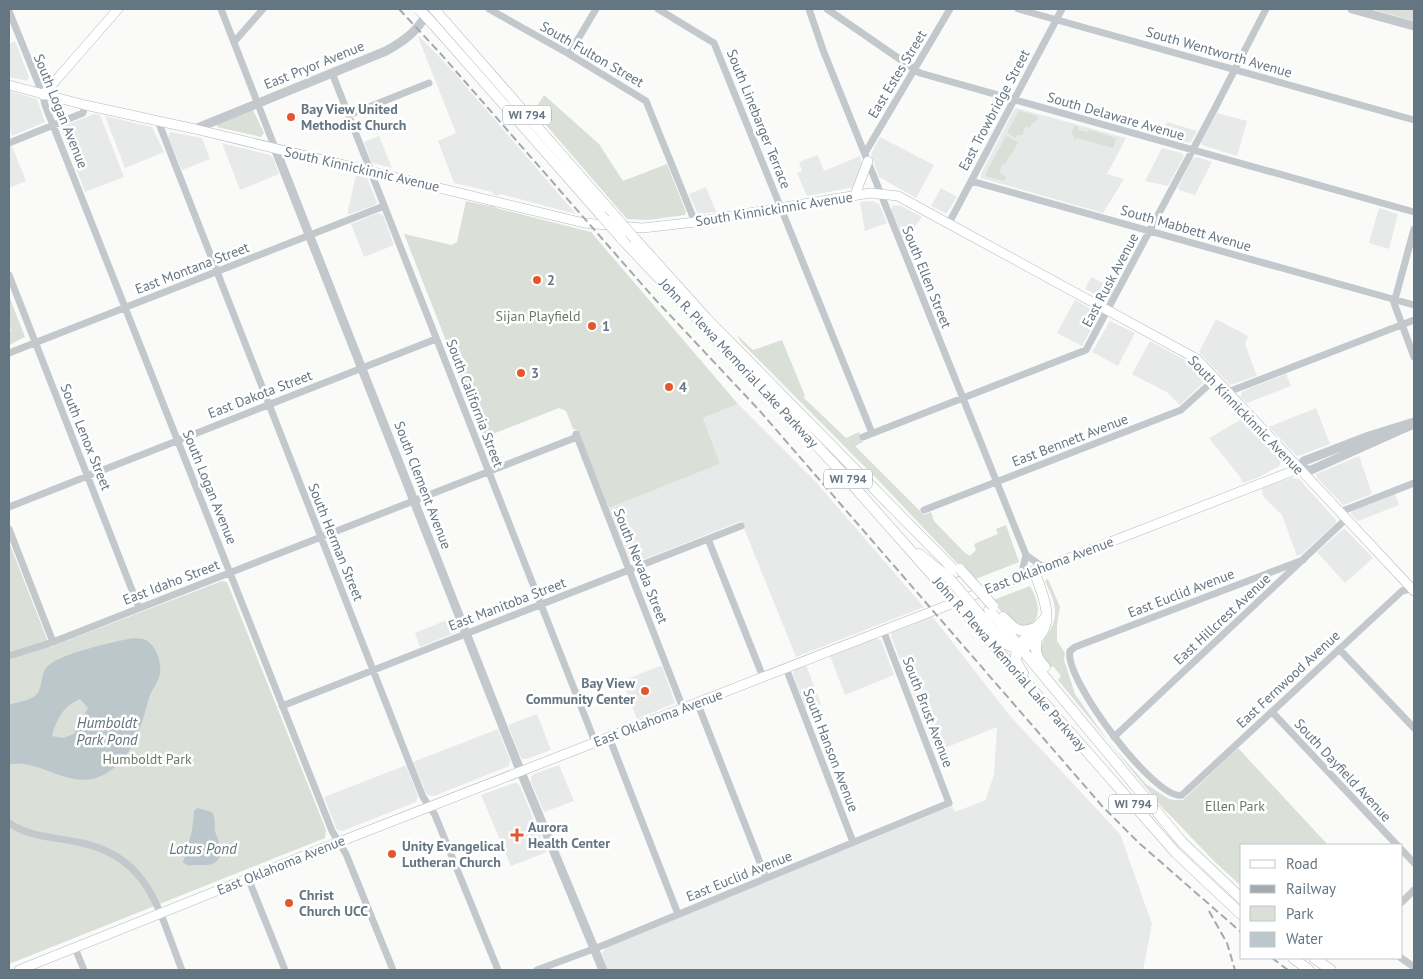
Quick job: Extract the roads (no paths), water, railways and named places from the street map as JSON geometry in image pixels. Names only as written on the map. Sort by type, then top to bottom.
[{"type":"main road","points":[[43,95],[118,9]]},
{"type":"main road","name":"John R. Plewa Memorial Lake Parkway","points":[[419,9],[621,238],[835,465],[908,546],[951,576],[984,614],[1030,686],[1176,853],[1240,913]]},
{"type":"main road","name":"John R. Plewa Memorial Lake Parkway","points":[[435,10],[635,240],[708,318],[913,527],[951,576],[984,614],[1020,647],[1182,842],[1240,897]]},
{"type":"main road","name":"South Kinnickinnic Avenue","points":[[9,85],[43,95],[195,128],[584,222],[643,228],[695,222],[856,196],[880,193],[898,196],[1192,356],[1413,589]]},
{"type":"main road","points":[[856,196],[866,157]]},
{"type":"main road","name":"East Oklahoma Avenue","points":[[19,970],[338,842],[1298,469]]},
{"type":"main road","points":[[1020,647],[1029,645],[1037,639],[1046,627],[1046,602],[1039,569]]},
{"type":"main road","points":[[984,614],[1017,630],[1025,631],[1038,627]]},
{"type":"main road","points":[[1030,686],[1017,663],[1017,653],[1024,640],[1038,627],[1046,616]]},
{"type":"main road","points":[[1037,639],[1037,658],[1089,724],[1096,739]]},
{"type":"main road","points":[[1294,959],[1310,970]]},
{"type":"main road","points":[[1315,959],[1331,970]]},
{"type":"street","name":"South Clement Avenue","points":[[221,9],[466,634],[602,970]]},
{"type":"street","points":[[234,42],[263,9]]},
{"type":"street","name":"South Fulton Street","points":[[489,9],[569,54],[646,101],[695,222]]},
{"type":"street","points":[[569,54],[596,9]]},
{"type":"street","name":"South Linebarger Terrace","points":[[658,9],[714,43],[872,433]]},
{"type":"street","name":"South Ellen Street","points":[[809,9],[823,50],[1026,554]]},
{"type":"street","name":"South Delaware Avenue","points":[[826,9],[920,73],[1414,212]]},
{"type":"street","name":"East Estes Street","points":[[866,157],[950,9]]},
{"type":"street","name":"South Wentworth Avenue","points":[[1018,9],[1414,120]]},
{"type":"street","name":"East Trowbridge Street","points":[[949,223],[1062,9]]},
{"type":"street","name":"East Rusk Avenue","points":[[862,437],[1086,350],[1266,9]]},
{"type":"street","points":[[1352,9],[1414,26]]},
{"type":"street","name":"East Pryor Avenue","points":[[195,128],[386,51],[404,41],[435,10]]},
{"type":"street","name":"South Logan Avenue","points":[[9,11],[332,831],[345,853],[393,970]]},
{"type":"street","name":"South California Street","points":[[332,73],[595,742]]},
{"type":"street","points":[[349,115],[429,83]]},
{"type":"street","points":[[9,143],[83,113],[85,105]]},
{"type":"street","name":"South Herman Street","points":[[158,121],[423,797],[435,815],[498,970]]},
{"type":"street","name":"South Mabbett Avenue","points":[[971,181],[1395,299],[1414,306]]},
{"type":"street","name":"East Montana Street","points":[[9,353],[384,206]]},
{"type":"street","points":[[1414,229],[1394,302],[1414,357]]},
{"type":"street","name":"South Lenox Street","points":[[9,275],[139,608]]},
{"type":"street","points":[[1228,392],[1414,320]]},
{"type":"street","name":"East Dakota Street","points":[[9,507],[436,339]]},
{"type":"street","name":"East Bennett Avenue","points":[[924,510],[1181,410],[1215,379]]},
{"type":"street","name":"East Oklahoma Avenue","points":[[1298,469],[1304,461],[1369,436],[1414,423]]},
{"type":"street","name":"East Idaho Street","points":[[9,656],[53,642],[576,436]]},
{"type":"street","name":"South Nevada Street","points":[[576,436],[683,708]]},
{"type":"street","points":[[1340,512],[1414,483]]},
{"type":"street","name":"East Hillcrest Avenue","points":[[1114,737],[1346,519]]},
{"type":"street","name":"East Manitoba Street","points":[[282,706],[742,526]]},
{"type":"street","points":[[9,529],[53,642]]},
{"type":"street","points":[[708,539],[763,677]]},
{"type":"street","points":[[1026,554],[1039,569]]},
{"type":"street","points":[[1021,576],[1026,554]]},
{"type":"street","name":"East Euclid Avenue","points":[[1114,737],[1080,687],[1070,660],[1070,651],[1075,647],[1303,560]]},
{"type":"street","name":"East Fernwood Avenue","points":[[1114,737],[1150,779],[1173,796],[1182,795],[1402,591],[1413,589]]},
{"type":"street","name":"South Brust Avenue","points":[[883,630],[949,803]]},
{"type":"street","points":[[1339,649],[1414,728]]},
{"type":"street","name":"South Hanson Avenue","points":[[786,668],[854,842]]},
{"type":"street","points":[[697,702],[766,878]]},
{"type":"street","name":"South Dayfield Avenue","points":[[1272,712],[1396,844]]},
{"type":"street","points":[[609,737],[678,914]]},
{"type":"street","name":"East Euclid Avenue","points":[[537,970],[949,803]]},
{"type":"street","points":[[9,824],[35,835],[83,843],[109,851],[124,861],[139,874],[149,888],[182,970]]},
{"type":"street","points":[[1403,851],[1414,864]]},
{"type":"street","points":[[248,878],[285,970]]},
{"type":"street","points":[[1403,901],[1414,890]]},
{"type":"street","points":[[75,948],[84,970]]},
{"type":"street","points":[[1402,959],[1414,967]]},
{"type":"water","name":"Humboldt Park Pond","points":[[134,638],[146,640],[150,643],[158,656],[160,672],[134,743],[120,762],[112,770],[101,776],[81,780],[72,779],[34,766],[9,764],[9,705],[35,696],[40,689],[46,668],[57,660],[90,648]],"holes":[[[80,699],[88,708],[74,734],[63,738],[52,736],[58,719],[69,705]]]},
{"type":"water","name":"Lotus Pond","points":[[197,808],[212,812],[215,831],[220,844],[220,852],[215,863],[208,865],[186,865],[183,862],[192,831],[194,811]]},
{"type":"railway","points":[[399,9],[440,53],[653,297],[759,410],[1103,807],[1139,843],[1240,931]]},
{"type":"railway","points":[[1209,911],[1227,943],[1235,970]]},
{"type":"railway","points":[[1273,959],[1288,970]]},
{"type":"place","name":"Bay View United Methodist Church","points":[[291,117]]},
{"type":"place","name":"2","points":[[537,280]]},
{"type":"place","name":"1","points":[[592,326]]},
{"type":"place","name":"3","points":[[521,373]]},
{"type":"place","name":"4","points":[[669,387]]},
{"type":"place","name":"Bay View Community Center","points":[[645,691]]},
{"type":"place","name":"Aurora Health Center","points":[[517,835]]},
{"type":"place","name":"Unity Evangelical Lutheran Church","points":[[392,854]]},
{"type":"place","name":"Christ Church UCC","points":[[289,903]]},
{"type":"park label","name":"Sijan Playfield","points":[[538,316]]},
{"type":"park label","name":"Humboldt Park","points":[[147,759]]},
{"type":"park label","name":"Ellen Park","points":[[1235,806]]}]
